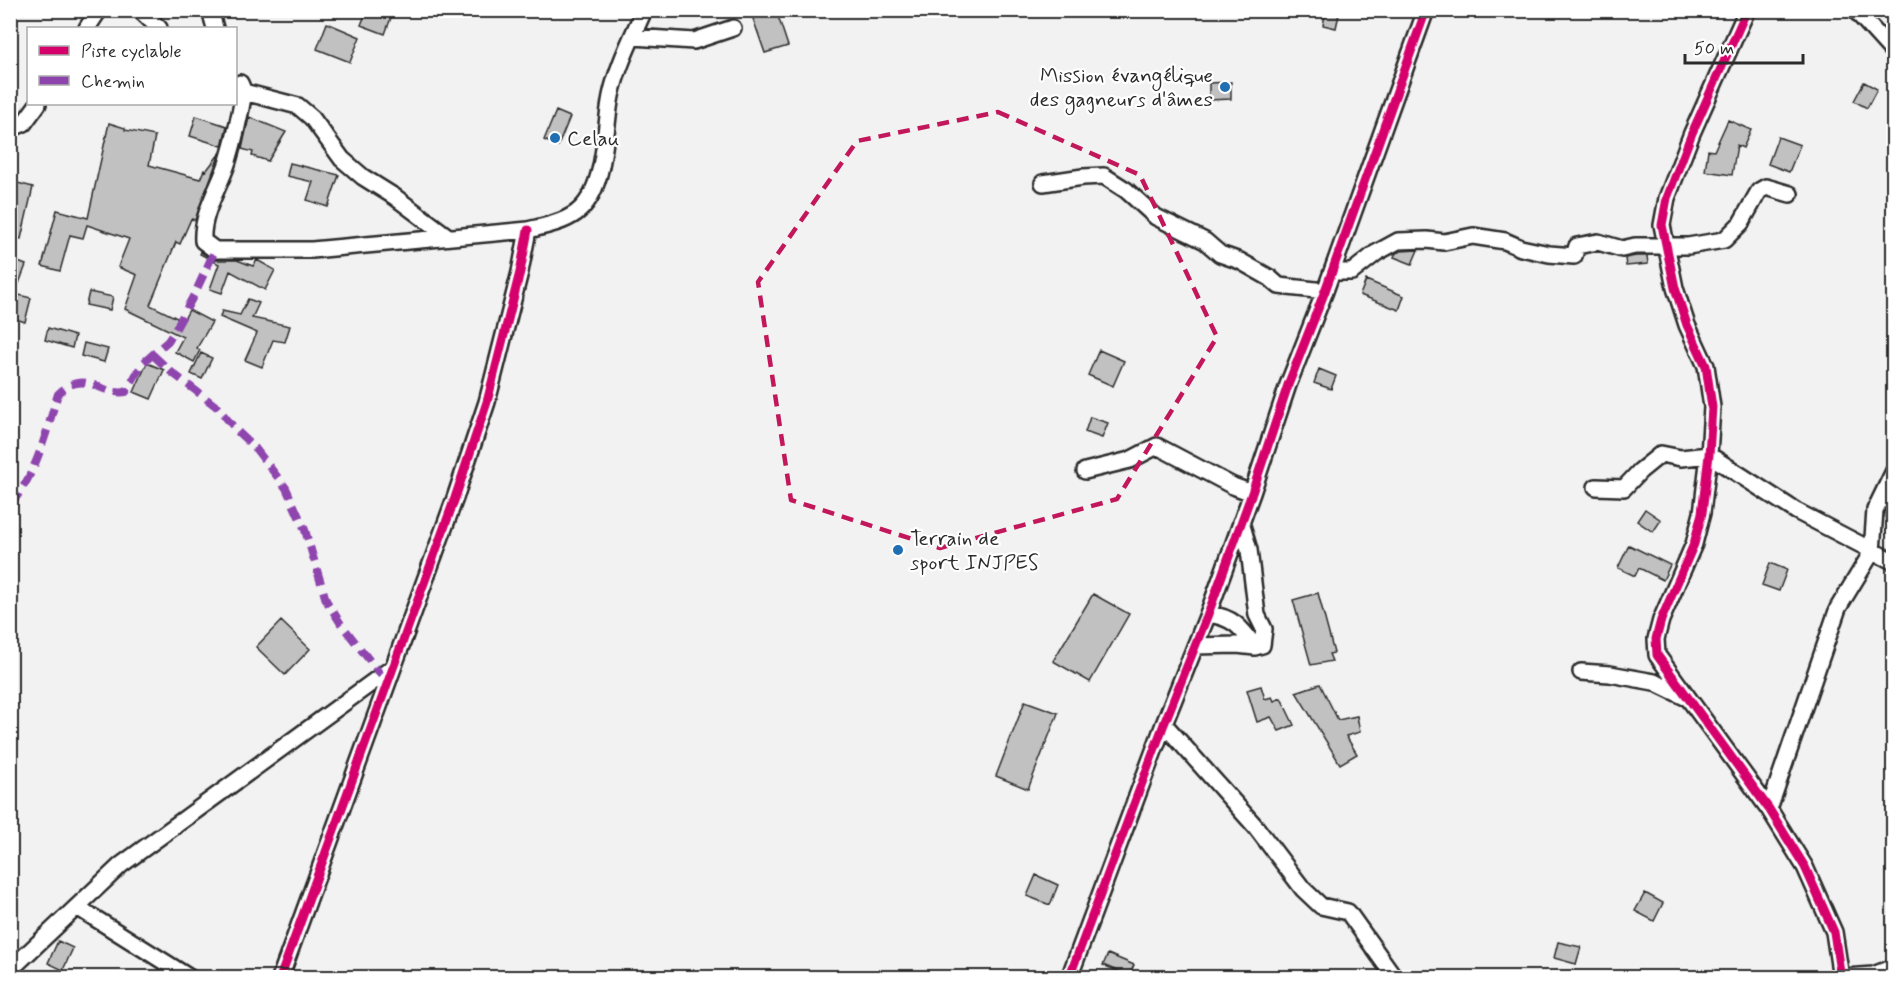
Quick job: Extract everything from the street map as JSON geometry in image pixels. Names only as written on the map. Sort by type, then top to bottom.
[{"type":"street","points":[[88,27],[99,10]]},
{"type":"street","points":[[140,10],[158,27]]},
{"type":"street","points":[[210,10],[215,27]]},
{"type":"street","points":[[447,236],[363,177],[342,159],[312,118],[298,106],[240,88],[228,162],[202,227],[203,241],[215,250],[312,250],[528,230],[556,223],[576,213],[586,202],[598,175],[605,150],[611,96],[645,10]]},
{"type":"street","points":[[1069,978],[1164,724],[1208,614],[1288,385],[1332,272],[1426,10]]},
{"type":"street","points":[[1747,10],[1692,133],[1667,198],[1662,225],[1675,288],[1687,325],[1706,366],[1712,407],[1702,513],[1694,544],[1661,620],[1656,639],[1657,655],[1769,809],[1805,867],[1834,932],[1838,977],[1873,975],[1893,967]]},
{"type":"street","points":[[1855,10],[1893,53]]},
{"type":"street","points":[[633,37],[694,41],[733,28]]},
{"type":"street","points":[[1879,38],[1893,48]]},
{"type":"street","points":[[10,129],[24,123],[37,105]]},
{"type":"street","points":[[1043,183],[1104,176],[1126,190],[1156,217],[1205,240],[1220,254],[1239,261],[1270,278],[1279,286],[1325,291]]},
{"type":"street","points":[[1332,272],[1352,272],[1398,240],[1444,242],[1473,236],[1505,241],[1521,248],[1549,254],[1574,256],[1577,246],[1598,242],[1622,249],[1635,246],[1688,246],[1724,240],[1741,223],[1759,191],[1766,187],[1790,194]]},
{"type":"street","points":[[280,978],[455,498],[487,402],[520,272],[528,230]]},
{"type":"street","points":[[1085,471],[1130,460],[1157,447],[1233,486],[1252,493]]},
{"type":"street","points":[[1596,487],[1624,488],[1661,453],[1681,458],[1709,455],[1796,511],[1893,562]]},
{"type":"street","points":[[1769,809],[1838,608],[1872,552],[1875,510],[1893,471]]},
{"type":"street","points":[[1195,646],[1255,647],[1262,645],[1264,629],[1257,615],[1249,550],[1241,522]]},
{"type":"street","points":[[1208,614],[1223,616],[1232,621],[1255,647]]},
{"type":"street","points":[[10,970],[121,865],[392,668]]},
{"type":"street","points":[[1581,672],[1610,674],[1654,682],[1690,700]]},
{"type":"street","points":[[1164,724],[1255,826],[1303,889],[1321,906],[1348,912],[1395,978]]},
{"type":"street","points":[[77,907],[190,978]]},
{"type":"highlighted area","points":[[998,112],[1140,175],[1217,337],[1117,499],[940,548],[791,500],[758,282],[857,141]]},
{"type":"building","points":[[367,10],[381,10],[392,15],[385,34],[361,25]]},
{"type":"building","points":[[750,10],[776,10],[788,46],[765,53]]},
{"type":"building","points":[[1326,10],[1340,10],[1336,28],[1323,25]]},
{"type":"building","points":[[327,23],[360,37],[350,62],[317,49]]},
{"type":"building","points":[[1231,82],[1231,99],[1209,100],[1209,83]]},
{"type":"building","points":[[1864,82],[1877,89],[1867,108],[1854,101]]},
{"type":"building","points":[[556,111],[570,117],[558,146],[544,140]]},
{"type":"building","points":[[196,116],[227,126],[222,146],[190,136]]},
{"type":"building","points":[[249,117],[286,132],[268,161],[252,156],[253,152],[242,149]]},
{"type":"building","points":[[1728,120],[1751,130],[1743,148],[1737,145],[1732,175],[1705,171],[1708,150],[1714,151]]},
{"type":"building","points":[[109,123],[125,128],[125,130],[155,136],[149,165],[200,179],[204,170],[206,171],[220,153],[195,220],[191,219],[180,244],[176,242],[150,305],[183,321],[189,310],[212,322],[197,348],[200,350],[194,362],[175,352],[183,337],[125,309],[137,275],[118,267],[129,239],[87,225],[83,238],[70,235],[60,271],[42,266],[57,210],[88,218]]},
{"type":"building","points":[[1778,137],[1800,145],[1789,172],[1768,164]]},
{"type":"building","points":[[290,163],[339,175],[328,207],[307,200],[313,182],[287,176]]},
{"type":"building","points":[[10,181],[33,187],[21,239],[10,237]]},
{"type":"building","points":[[1418,250],[1412,264],[1394,257],[1401,251]]},
{"type":"building","points":[[201,252],[214,260],[237,260],[253,266],[257,260],[275,270],[265,290],[230,271],[222,293],[210,289],[219,264],[200,254]]},
{"type":"building","points":[[1647,256],[1648,264],[1626,266],[1625,258]]},
{"type":"building","points":[[10,259],[26,265],[15,294],[31,298],[25,322],[10,317]]},
{"type":"building","points":[[1366,280],[1404,296],[1399,310],[1360,295]]},
{"type":"building","points":[[89,292],[113,297],[110,310],[86,305]]},
{"type":"building","points":[[248,299],[259,303],[252,318],[290,326],[285,342],[273,340],[262,367],[245,360],[257,333],[220,317],[222,311],[240,315]]},
{"type":"building","points":[[48,328],[75,336],[72,348],[45,340]]},
{"type":"building","points":[[84,343],[108,349],[104,362],[81,356]]},
{"type":"building","points":[[1099,350],[1124,361],[1113,386],[1088,375]]},
{"type":"building","points":[[201,353],[212,358],[202,379],[191,374]]},
{"type":"building","points":[[147,363],[164,370],[151,399],[134,392]]},
{"type":"building","points":[[1319,369],[1336,376],[1331,389],[1314,383]]},
{"type":"building","points":[[1090,417],[1108,423],[1102,438],[1085,432]]},
{"type":"building","points":[[1645,509],[1661,520],[1653,532],[1637,521]]},
{"type":"building","points":[[1629,545],[1670,565],[1663,580],[1639,568],[1635,576],[1618,568]]},
{"type":"building","points":[[1770,563],[1787,570],[1779,591],[1762,585]]},
{"type":"building","points":[[1318,593],[1334,653],[1329,654],[1332,661],[1311,665],[1293,600]]},
{"type":"building","points":[[1093,594],[1129,614],[1090,682],[1053,661]]},
{"type":"building","points":[[281,621],[310,649],[285,675],[256,647]]},
{"type":"building","points":[[1320,684],[1338,720],[1357,716],[1360,732],[1346,736],[1357,754],[1340,764],[1296,692]]},
{"type":"building","points":[[1261,686],[1265,699],[1272,697],[1274,701],[1281,698],[1294,725],[1279,731],[1271,717],[1257,722],[1247,690]]},
{"type":"building","points":[[1025,701],[1058,713],[1028,789],[996,776]]},
{"type":"building","points":[[1036,875],[1058,885],[1050,905],[1027,896]]},
{"type":"building","points":[[1645,893],[1663,903],[1654,921],[1635,911]]},
{"type":"building","points":[[58,941],[73,948],[63,970],[48,963]]},
{"type":"building","points":[[1558,942],[1581,947],[1576,964],[1554,958]]},
{"type":"building","points":[[1108,954],[1134,965],[1129,976],[1103,965]]},
{"type":"marked path","points":[[10,505],[34,466],[58,394],[76,383],[92,384],[116,392],[126,392],[142,364],[168,341],[174,332],[215,250]]},
{"type":"marked path","points":[[153,355],[217,407],[255,448],[286,488],[305,530],[326,600],[341,624],[381,675]]},
{"type":"cycle path","points":[[1069,978],[1164,724],[1208,614],[1288,385],[1325,291],[1426,10]]},
{"type":"cycle path","points":[[1747,10],[1692,133],[1667,198],[1662,225],[1675,288],[1687,325],[1706,366],[1712,407],[1702,513],[1694,544],[1661,620],[1656,639],[1657,655],[1769,809],[1805,867],[1834,932],[1841,978]]},
{"type":"cycle path","points":[[280,978],[455,498],[487,402],[520,272],[528,230]]},
{"type":"place","name":"Mission évangélique des gagneurs d'âmes","points":[[1225,87]]},
{"type":"place","name":"Celau","points":[[555,138]]},
{"type":"place","name":"Terrain de sport INJPES","points":[[898,550]]}]
